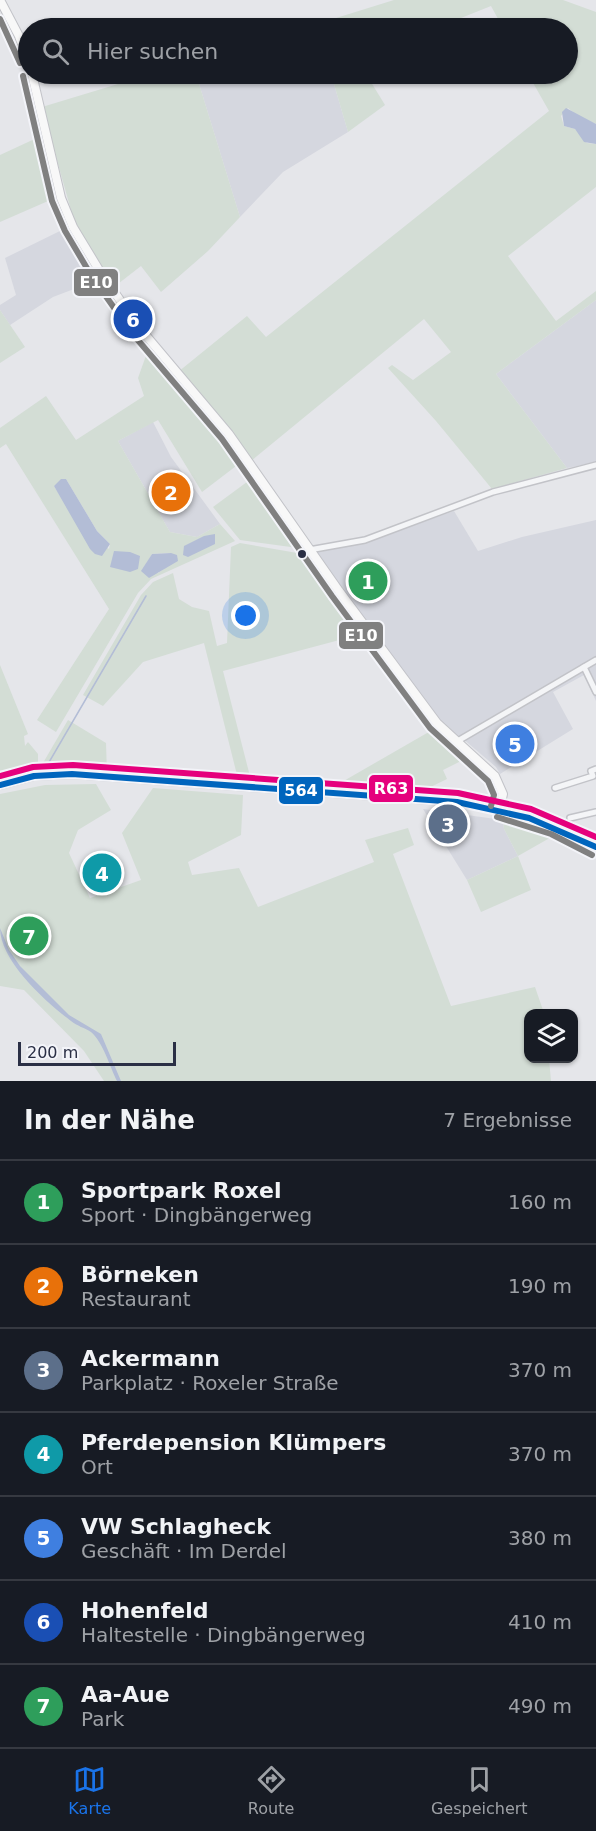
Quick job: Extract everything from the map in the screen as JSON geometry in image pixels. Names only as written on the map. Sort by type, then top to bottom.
[{"type":"main road","points":[[0,0],[18,34]]},
{"type":"main road","points":[[34,84],[57,182],[73,227],[133,319],[229,434],[309,550],[437,723],[495,777],[502,794],[500,808]]},
{"type":"main road","points":[[0,785],[34,776],[72,774],[430,800],[500,808],[554,826],[596,847]]},
{"type":"street","points":[[309,550],[365,540],[493,492],[596,465]]},
{"type":"street","points":[[456,742],[596,660]]},
{"type":"street","points":[[584,667],[596,692]]},
{"type":"street","points":[[555,788],[593,776],[591,771],[596,769]]},
{"type":"street","points":[[570,818],[596,812]]},
{"type":"shaded area","points":[[394,0],[563,0],[596,12],[596,124],[579,117],[568,108],[561,116],[564,126],[575,129],[587,143],[596,144],[596,187],[508,256],[556,321],[596,291],[596,300],[496,374],[567,468],[492,489],[436,421],[388,368],[392,365],[413,380],[451,352],[424,319],[251,461],[178,372],[247,316],[266,337],[549,111],[534,84],[578,84],[578,18],[498,18],[491,6],[461,18],[336,18]]},
{"type":"shaded area","points":[[118,84],[199,84],[240,217],[208,251],[161,292],[141,266],[114,287],[76,228],[42,107]]},
{"type":"shaded area","points":[[199,84],[334,84],[348,132],[283,172],[240,217]]},
{"type":"shaded area","points":[[334,84],[372,84],[385,105],[348,132]]},
{"type":"shaded area","points":[[41,136],[55,198],[0,222],[0,155]]},
{"type":"shaded area","points":[[64,229],[95,281],[53,297],[10,325],[0,310],[0,305],[16,295],[5,258]]},
{"type":"shaded area","points":[[596,300],[596,462],[567,468],[496,374]]},
{"type":"shaded area","points":[[0,310],[25,347],[0,363]]},
{"type":"shaded area","points":[[148,350],[240,463],[202,492],[158,420],[118,441],[170,532],[197,537],[220,524],[235,541],[151,579],[138,593],[56,732],[37,720],[109,609],[6,444],[0,448],[0,428],[46,396],[76,440],[144,396],[138,378]],"holes":[[[66,479],[97,531],[110,544],[109,549],[72,515],[54,486]],[[171,553],[168,566],[158,573],[142,571],[152,554]]]},
{"type":"shaded area","points":[[153,422],[171,457],[220,524],[197,537],[170,532],[118,441]]},
{"type":"shaded area","points":[[251,479],[298,548],[240,540],[213,507]]},
{"type":"shaded area","points":[[454,511],[478,551],[522,537],[596,520],[596,701],[584,675],[553,692],[573,729],[500,774],[496,767],[462,738],[449,732],[313,551],[361,544]]},
{"type":"shaded area","points":[[240,543],[303,554],[362,634],[223,671],[252,784],[239,783],[204,643],[143,662],[103,706],[83,695],[141,595],[153,582],[173,573],[179,599],[192,607],[209,611],[217,646],[227,643],[231,547]]},
{"type":"shaded area","points":[[0,665],[28,734],[24,736],[25,746],[28,742],[38,754],[38,772],[0,782]]},
{"type":"shaded area","points":[[68,720],[106,743],[107,774],[43,772],[43,763]]},
{"type":"shaded area","points":[[434,729],[465,759],[443,770],[447,779],[414,795],[328,790]]},
{"type":"shaded area","points":[[96,784],[111,810],[78,830],[69,853],[90,898],[141,880],[122,833],[153,788],[243,795],[241,835],[188,862],[192,875],[239,868],[258,907],[374,862],[365,840],[408,828],[414,845],[393,854],[451,1006],[535,987],[543,1009],[524,1009],[524,1063],[549,1063],[551,1081],[104,1081],[84,1051],[24,990],[0,986],[0,794],[45,785]]},
{"type":"shaded area","points":[[423,809],[503,820],[504,829],[518,856],[467,880]]},
{"type":"shaded area","points":[[503,820],[555,835],[518,856],[504,829]]},
{"type":"shaded area","points":[[518,856],[531,890],[481,912],[467,880]]},
{"type":"water","points":[[566,108],[596,124],[596,144],[584,142],[575,129],[564,126],[562,112]]},
{"type":"water","points":[[61,479],[66,479],[97,531],[110,544],[102,556],[90,549],[54,486]]},
{"type":"water","points":[[215,534],[215,544],[188,557],[183,555],[184,546],[204,536]]},
{"type":"water","points":[[114,551],[130,552],[140,556],[138,569],[130,572],[110,567]]},
{"type":"water","points":[[152,554],[177,555],[178,561],[149,578],[141,571]]},
{"type":"water","points":[[0,928],[9,950],[20,966],[69,1015],[101,1034],[121,1081],[117,1081],[103,1048],[95,1036],[73,1023],[26,980],[8,954],[2,941]]},
{"type":"waterway","points":[[48,764],[146,596]]},
{"type":"transit line","name":"E10","points":[[0,19],[18,59]]},
{"type":"transit line","name":"E10","points":[[25,84],[52,201],[65,231],[91,275],[131,332],[222,439],[332,596],[430,728],[488,781],[494,795],[491,806]]},
{"type":"transit line","name":"R63","points":[[0,776],[33,767],[73,765],[458,793],[531,809],[596,837]]},
{"type":"transit line","name":"564","points":[[0,785],[34,776],[72,774],[457,802],[529,818],[596,847]]},
{"type":"transit line","name":"E10","points":[[497,817],[551,834],[592,855]]},
{"type":"place","name":"Hohenfeld","points":[[133,319]]},
{"type":"place","name":"Börneken","points":[[171,492]]},
{"type":"place","name":"Sportpark Roxel","points":[[368,581]]},
{"type":"place","name":"VW Schlagheck","points":[[515,744]]},
{"type":"place","name":"Ackermann","points":[[448,824]]},
{"type":"place","name":"Pferdepension Klümpers","points":[[102,873]]},
{"type":"place","name":"Aa-Aue","points":[[29,936]]}]
